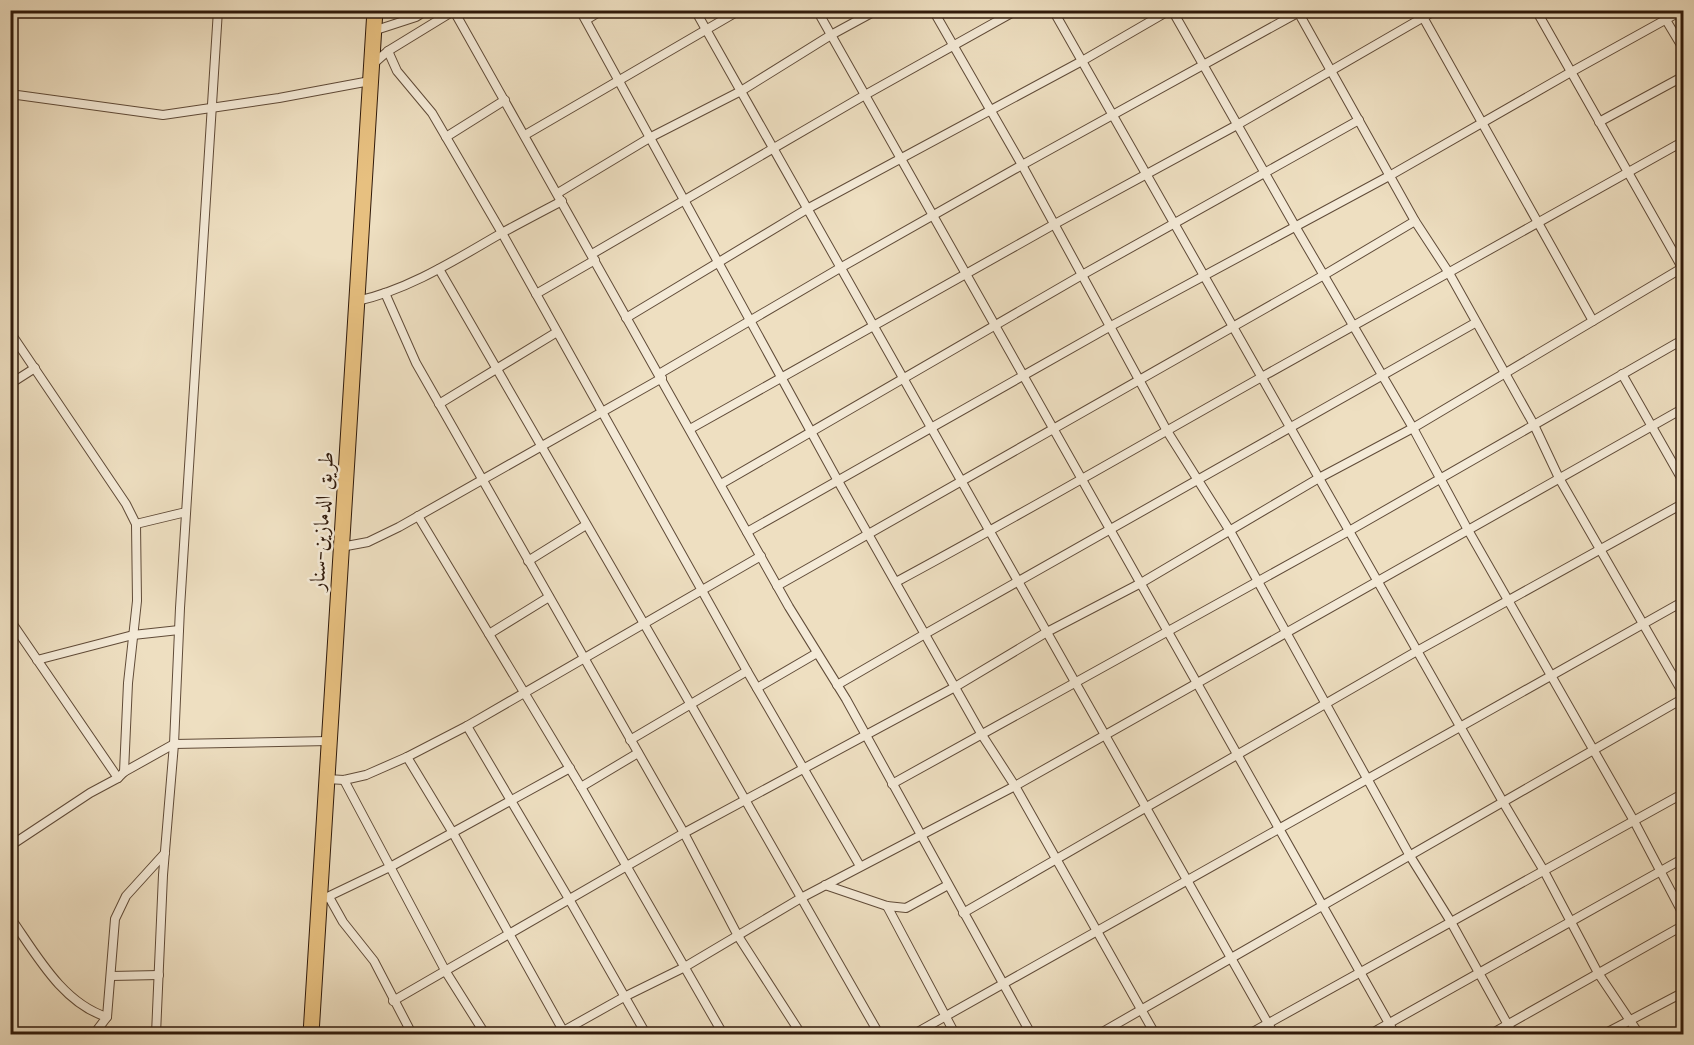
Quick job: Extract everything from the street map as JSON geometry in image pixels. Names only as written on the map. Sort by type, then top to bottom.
[{"type":"highway","name":"طريق الدمازين-سنار","points":[[311,1035],[324,899],[329,741],[375,10]]},
{"type":"street","points":[[156,1035],[165,852],[174,744],[186,512],[218,10]]},
{"type":"street","points":[[374,31],[416,17],[427,10]]},
{"type":"street","points":[[580,10],[838,481],[982,735],[1015,786],[1155,1035]]},
{"type":"street","points":[[586,20],[602,10]]},
{"type":"street","points":[[695,10],[1274,1035]]},
{"type":"street","points":[[525,135],[741,10]]},
{"type":"street","points":[[817,10],[1395,1035]]},
{"type":"street","points":[[558,193],[651,136],[741,91],[831,35],[877,10]]},
{"type":"street","points":[[933,10],[1022,165],[1167,431],[1230,531],[1410,856],[1451,922],[1513,1035]]},
{"type":"street","points":[[536,294],[685,200],[773,148],[1017,10]]},
{"type":"street","points":[[1053,10],[1544,871],[1598,973],[1639,1035]]},
{"type":"street","points":[[626,318],[807,209],[1082,61],[1171,10],[1413,428],[1468,530],[1634,821],[1683,916]]},
{"type":"street","points":[[690,429],[1237,124],[1331,70],[1421,14],[1437,10]]},
{"type":"street","points":[[393,1001],[684,833],[866,736],[955,687],[1047,632],[1141,583],[1319,478],[1413,428],[1683,270],[1538,13],[1550,10]]},
{"type":"street","points":[[1660,10],[1683,50]]},
{"type":"street","points":[[747,532],[1111,326],[1390,175],[1683,10]]},
{"type":"street","points":[[371,66],[388,51],[454,11],[777,586],[866,736],[1031,1035]]},
{"type":"street","points":[[341,547],[368,542],[418,516],[602,412],[840,268],[1299,11],[1415,221],[1449,273],[1534,425],[1559,478],[1644,623],[1683,696],[1594,750],[1099,1035]]},
{"type":"street","points":[[1421,14],[1593,321]]},
{"type":"street","points":[[388,51],[397,71],[432,113],[502,233],[747,671],[860,866]]},
{"type":"street","points":[[1599,122],[1683,76]]},
{"type":"street","points":[[10,94],[163,115],[279,98],[370,81]]},
{"type":"street","points":[[446,137],[505,100]]},
{"type":"street","points":[[720,484],[1082,275],[1359,120]]},
{"type":"street","points":[[896,582],[990,532],[1261,377],[1539,224],[1683,141]]},
{"type":"street","points":[[357,302],[385,293],[439,269],[562,201]]},
{"type":"street","points":[[777,586],[1415,221]]},
{"type":"street","points":[[439,269],[692,705],[879,1035]]},
{"type":"street","points":[[385,293],[416,363],[684,833],[738,936],[801,1035]]},
{"type":"street","points":[[837,685],[1475,323]]},
{"type":"street","points":[[10,332],[126,504],[136,524],[137,602],[121,775]]},
{"type":"street","points":[[439,404],[557,332]]},
{"type":"street","points":[[892,784],[1349,531],[1683,339]]},
{"type":"street","points":[[10,384],[35,368]]},
{"type":"street","points":[[1622,374],[1683,483]]},
{"type":"street","points":[[407,757],[453,833],[562,1034],[624,997],[684,968],[801,898],[1015,786],[1683,408]]},
{"type":"street","points":[[963,913],[1417,651],[1683,503]]},
{"type":"street","points":[[136,524],[186,512]]},
{"type":"street","points":[[418,516],[570,768],[723,1035]]},
{"type":"street","points":[[528,561],[586,525]]},
{"type":"street","points":[[327,779],[344,780],[366,775],[407,757],[525,693],[583,657],[760,556]]},
{"type":"street","points":[[489,634],[549,597]]},
{"type":"street","points":[[914,1035],[1683,601]]},
{"type":"street","points":[[10,620],[121,775]]},
{"type":"street","points":[[37,660],[133,635],[179,630]]},
{"type":"street","points":[[757,688],[817,653]]},
{"type":"street","points":[[630,740],[747,671]]},
{"type":"street","points":[[467,726],[569,899],[645,1035]]},
{"type":"street","points":[[10,846],[90,793],[174,744],[329,741]]},
{"type":"street","points":[[581,787],[638,753]]},
{"type":"street","points":[[412,1035],[374,961],[324,899],[392,866],[570,768]]},
{"type":"street","points":[[344,780],[392,866],[446,972],[484,1035]]},
{"type":"street","points":[[1249,1035],[1683,793]]},
{"type":"street","points":[[94,1035],[107,1017],[115,919],[126,896],[165,852]]},
{"type":"street","points":[[1370,1035],[1683,858]]},
{"type":"street","points":[[825,885],[887,906],[906,908],[948,885]]},
{"type":"street","points":[[887,906],[955,1035]]},
{"type":"street","points":[[10,917],[51,976],[84,1008],[107,1017]]},
{"type":"street","points":[[1491,1035],[1683,924]]},
{"type":"street","points":[[111,976],[159,975]]},
{"type":"street","points":[[1604,1035],[1683,992]]}]
